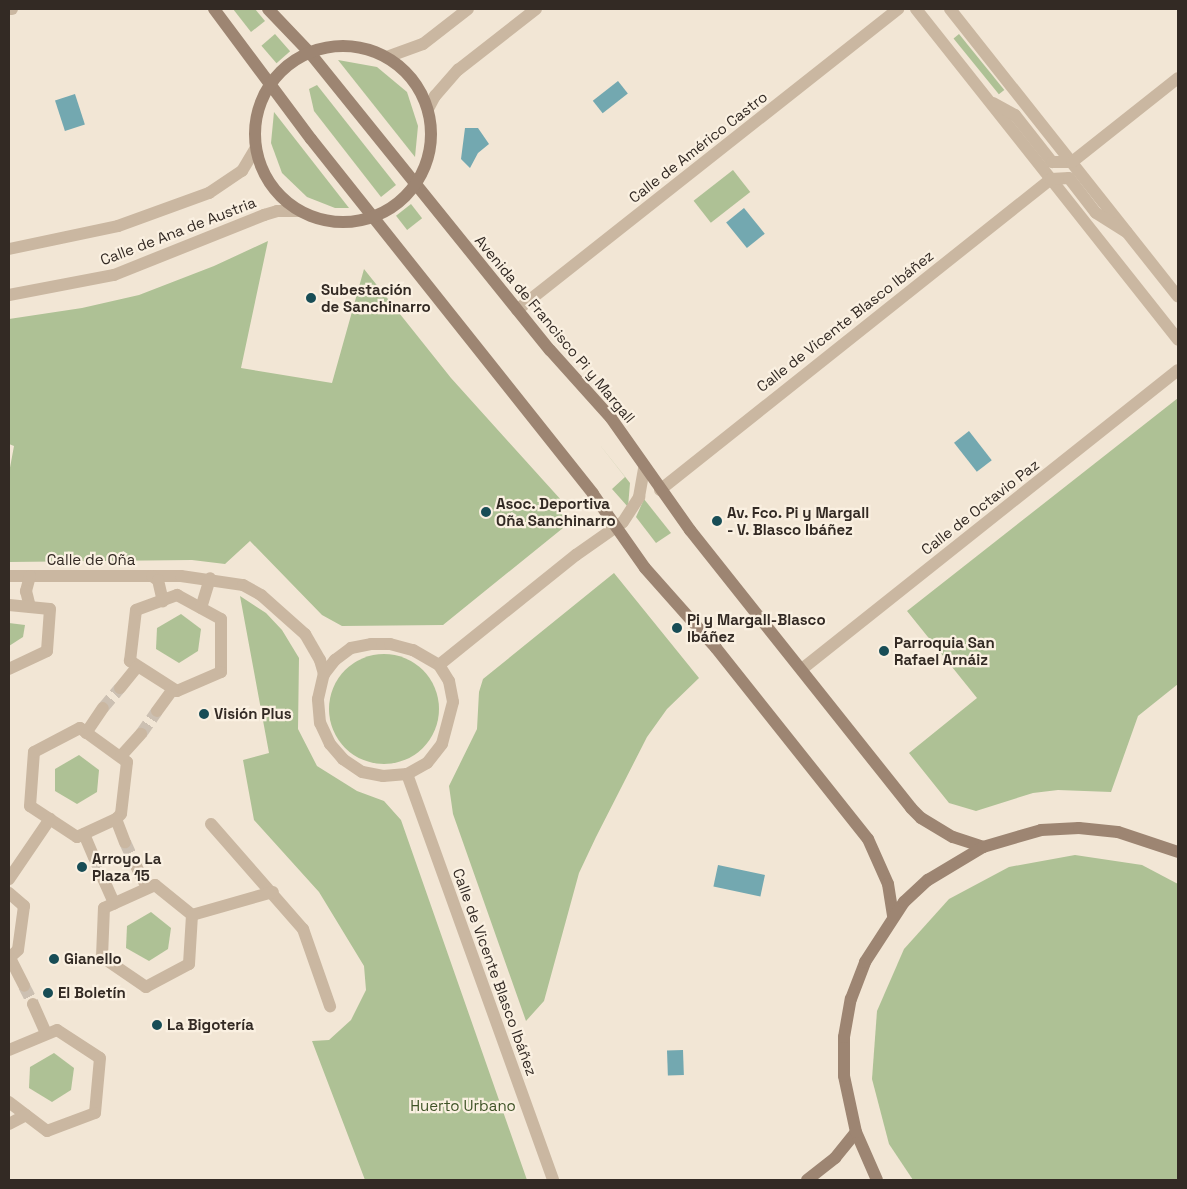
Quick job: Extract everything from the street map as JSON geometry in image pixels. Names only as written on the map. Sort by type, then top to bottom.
[{"type":"street","points":[[214,9],[271,81],[311,139],[593,494],[614,529],[677,607],[716,648],[868,839],[888,884],[893,916]]},
{"type":"street","points":[[268,9],[310,52]]},
{"type":"street","points":[[387,57],[423,44],[468,9]]},
{"type":"street","points":[[428,109],[439,90],[458,70],[536,9]]},
{"type":"street","name":"Calle de Américo Castro","points":[[517,310],[898,9]]},
{"type":"street","points":[[916,9],[1178,340]]},
{"type":"street","points":[[950,9],[1178,297]]},
{"type":"street","points":[[344,46],[364,48],[387,57],[418,88],[428,109],[430,149],[415,185],[400,200],[374,217],[342,222],[325,221],[300,211],[276,192],[263,174],[255,149],[256,118],[271,81],[289,63],[310,52],[344,46]]},
{"type":"street","name":"Avenida de Francisco Pi y Margall","points":[[310,52],[517,310],[611,418],[660,490],[921,818],[953,837],[983,847]]},
{"type":"street","points":[[989,101],[1015,115],[1052,162],[1072,162],[1178,78]]},
{"type":"street","name":"Calle de Ana de Austria","points":[[9,249],[118,226],[209,193],[242,171],[255,149]]},
{"type":"street","points":[[1051,179],[1069,178],[1096,213],[1127,232]]},
{"type":"street","name":"Calle de Vicente Blasco Ibáñez","points":[[660,490],[1051,179]]},
{"type":"street","name":"Calle de Ana de Austria","points":[[9,295],[114,275],[264,215],[277,211],[300,211]]},
{"type":"street","name":"Calle de Octavio Paz","points":[[802,669],[1178,370]]},
{"type":"street","points":[[439,665],[614,529],[636,505],[644,468]]},
{"type":"street","name":"Calle de Oña","points":[[9,576],[210,578],[243,585],[282,612],[305,634],[320,660],[324,674]]},
{"type":"street","name":"Calle de Oña","points":[[30,576],[26,591],[30,607]]},
{"type":"street","name":"Calle de Oña","points":[[152,576],[158,580],[162,601]]},
{"type":"street","points":[[200,608],[210,578]]},
{"type":"street","points":[[177,595],[200,608],[221,619],[221,672],[177,691],[130,661],[136,610],[177,595]]},
{"type":"street","points":[[9,605],[50,609],[47,652],[9,669]]},
{"type":"street","points":[[371,644],[413,650],[439,665],[449,681],[453,702],[450,725],[442,744],[427,763],[407,774],[384,776],[362,772],[343,759],[330,744],[320,724],[318,699],[324,674],[335,660],[351,648],[371,644]]},
{"type":"street","points":[[120,688],[137,667]]},
{"type":"street","points":[[157,712],[173,690]]},
{"type":"street","points":[[86,733],[103,708]]},
{"type":"street","points":[[80,728],[121,756],[127,762],[121,814],[116,819],[76,837],[30,806],[34,752],[80,728]]},
{"type":"street","points":[[121,756],[141,734]]},
{"type":"street","name":"Calle de Vicente Blasco Ibáñez","points":[[407,774],[553,1180]]},
{"type":"street","points":[[9,879],[50,819]]},
{"type":"street","points":[[116,819],[125,842]]},
{"type":"street","points":[[211,824],[273,892],[303,929],[330,1006]]},
{"type":"street","points":[[877,1180],[856,1132],[844,1076],[846,1028],[851,999],[865,962],[893,916],[928,880],[983,847],[1041,830],[1080,828],[1118,832],[1155,842],[1178,852]]},
{"type":"street","points":[[84,834],[94,857]]},
{"type":"street","points":[[134,862],[147,888]]},
{"type":"street","points":[[102,876],[114,903]]},
{"type":"street","points":[[155,885],[192,916],[189,964],[146,987],[102,958],[104,908],[114,903],[155,885]]},
{"type":"street","points":[[192,916],[273,892]]},
{"type":"street","points":[[9,893],[24,906],[18,950],[9,958],[24,986]]},
{"type":"street","points":[[32,1004],[46,1033]]},
{"type":"street","points":[[9,1102],[46,1131],[95,1113],[100,1058],[57,1030],[10,1046]]},
{"type":"street","points":[[9,1124],[26,1115]]},
{"type":"street","points":[[807,1180],[835,1158],[856,1132]]},
{"type":"green space","points":[[233,9],[255,9],[265,21],[251,32]]},
{"type":"green space","points":[[275,34],[290,51],[277,63],[261,46]]},
{"type":"green space","points":[[959,34],[1004,90],[999,94],[954,38]]},
{"type":"green space","points":[[338,60],[377,67],[407,92],[418,126],[415,157]]},
{"type":"green space","points":[[317,85],[396,185],[381,197],[314,111],[309,89]]},
{"type":"green space","points":[[274,112],[349,208],[335,208],[307,197],[282,173],[271,143]]},
{"type":"green space","points":[[733,170],[750,192],[711,223],[694,201]]},
{"type":"green space","points":[[411,204],[422,218],[407,230],[396,216]]},
{"type":"green space","points":[[268,241],[241,368],[332,383],[364,269],[451,378],[562,501],[563,528],[443,625],[342,626],[322,615],[250,541],[225,564],[192,560],[9,562],[9,473],[14,446],[9,444],[9,319],[82,308],[139,295],[214,266]]},
{"type":"green space","points":[[1178,398],[1178,684],[1138,716],[1111,792],[1058,790],[1033,793],[976,811],[949,803],[909,753],[977,698],[907,611]]},
{"type":"green space","points":[[596,440],[630,483],[628,507],[612,489],[625,477]]},
{"type":"green space","points":[[644,499],[671,533],[656,543],[636,517]]},
{"type":"green space","points":[[614,573],[699,678],[667,709],[647,737],[596,837],[579,873],[544,1001],[526,1021],[453,814],[449,786],[477,729],[479,692],[483,679]]},
{"type":"green space","name":"Huerto Urbano","points":[[240,596],[266,613],[282,630],[299,658],[298,729],[317,766],[357,791],[384,801],[401,820],[527,1180],[365,1180],[312,1041],[329,1040],[351,1020],[366,990],[364,966],[319,892],[254,820],[243,760],[269,753]]},
{"type":"green space","points":[[181,614],[201,629],[198,651],[179,663],[156,649],[157,628]]},
{"type":"green space","points":[[9,623],[25,625],[23,637],[9,646]]},
{"type":"green space","points":[[384,654],[405,658],[423,670],[435,688],[439,709],[435,730],[423,748],[405,760],[384,764],[363,760],[345,748],[333,730],[329,709],[333,688],[345,670],[363,658]]},
{"type":"green space","points":[[79,755],[99,770],[97,792],[77,804],[55,791],[55,769]]},
{"type":"green space","points":[[1075,855],[1142,865],[1178,884],[1178,1180],[913,1180],[889,1144],[872,1079],[877,1011],[904,949],[949,899],[1009,867]]},
{"type":"green space","points":[[151,912],[171,928],[168,949],[149,961],[126,948],[127,926]]},
{"type":"green space","points":[[54,1053],[74,1068],[71,1090],[52,1102],[29,1088],[30,1067]]},
{"type":"water","points":[[618,81],[628,94],[603,113],[593,101]]},
{"type":"water","points":[[75,94],[85,124],[65,131],[55,100]]},
{"type":"water","points":[[465,128],[478,128],[489,144],[478,153],[470,168],[461,159]]},
{"type":"water","points":[[744,208],[765,234],[747,248],[726,222]]},
{"type":"water","points":[[969,431],[992,460],[977,472],[954,443]]},
{"type":"water","points":[[718,865],[765,875],[760,896],[713,887]]},
{"type":"water","points":[[683,1050],[684,1075],[668,1076],[667,1051]]},
{"type":"tunnel","points":[[103,708],[120,688]]},
{"type":"tunnel","points":[[141,734],[157,711]]},
{"type":"tunnel","points":[[125,842],[134,862]]},
{"type":"tunnel","points":[[94,857],[102,876]]},
{"type":"tunnel","points":[[24,986],[33,1004]]},
{"type":"place","name":"Subestación de Sanchinarro","points":[[311,298]]},
{"type":"place","name":"Asoc. Deportiva Oña Sanchinarro","points":[[486,512]]},
{"type":"place","name":"Av. Fco. Pi y Margall - V. Blasco Ibáñez","points":[[717,521]]},
{"type":"place","name":"Pi y Margall-Blasco Ibáñez","points":[[677,628]]},
{"type":"place","name":"Parroquia San Rafael Arnáiz","points":[[884,651]]},
{"type":"place","name":"Visión Plus","points":[[204,714]]},
{"type":"place","name":"Arroyo La Plaza 15","points":[[82,867]]},
{"type":"place","name":"Gianello","points":[[54,959]]},
{"type":"place","name":"El Boletín","points":[[48,993]]},
{"type":"place","name":"La Bigotería","points":[[157,1025]]}]
